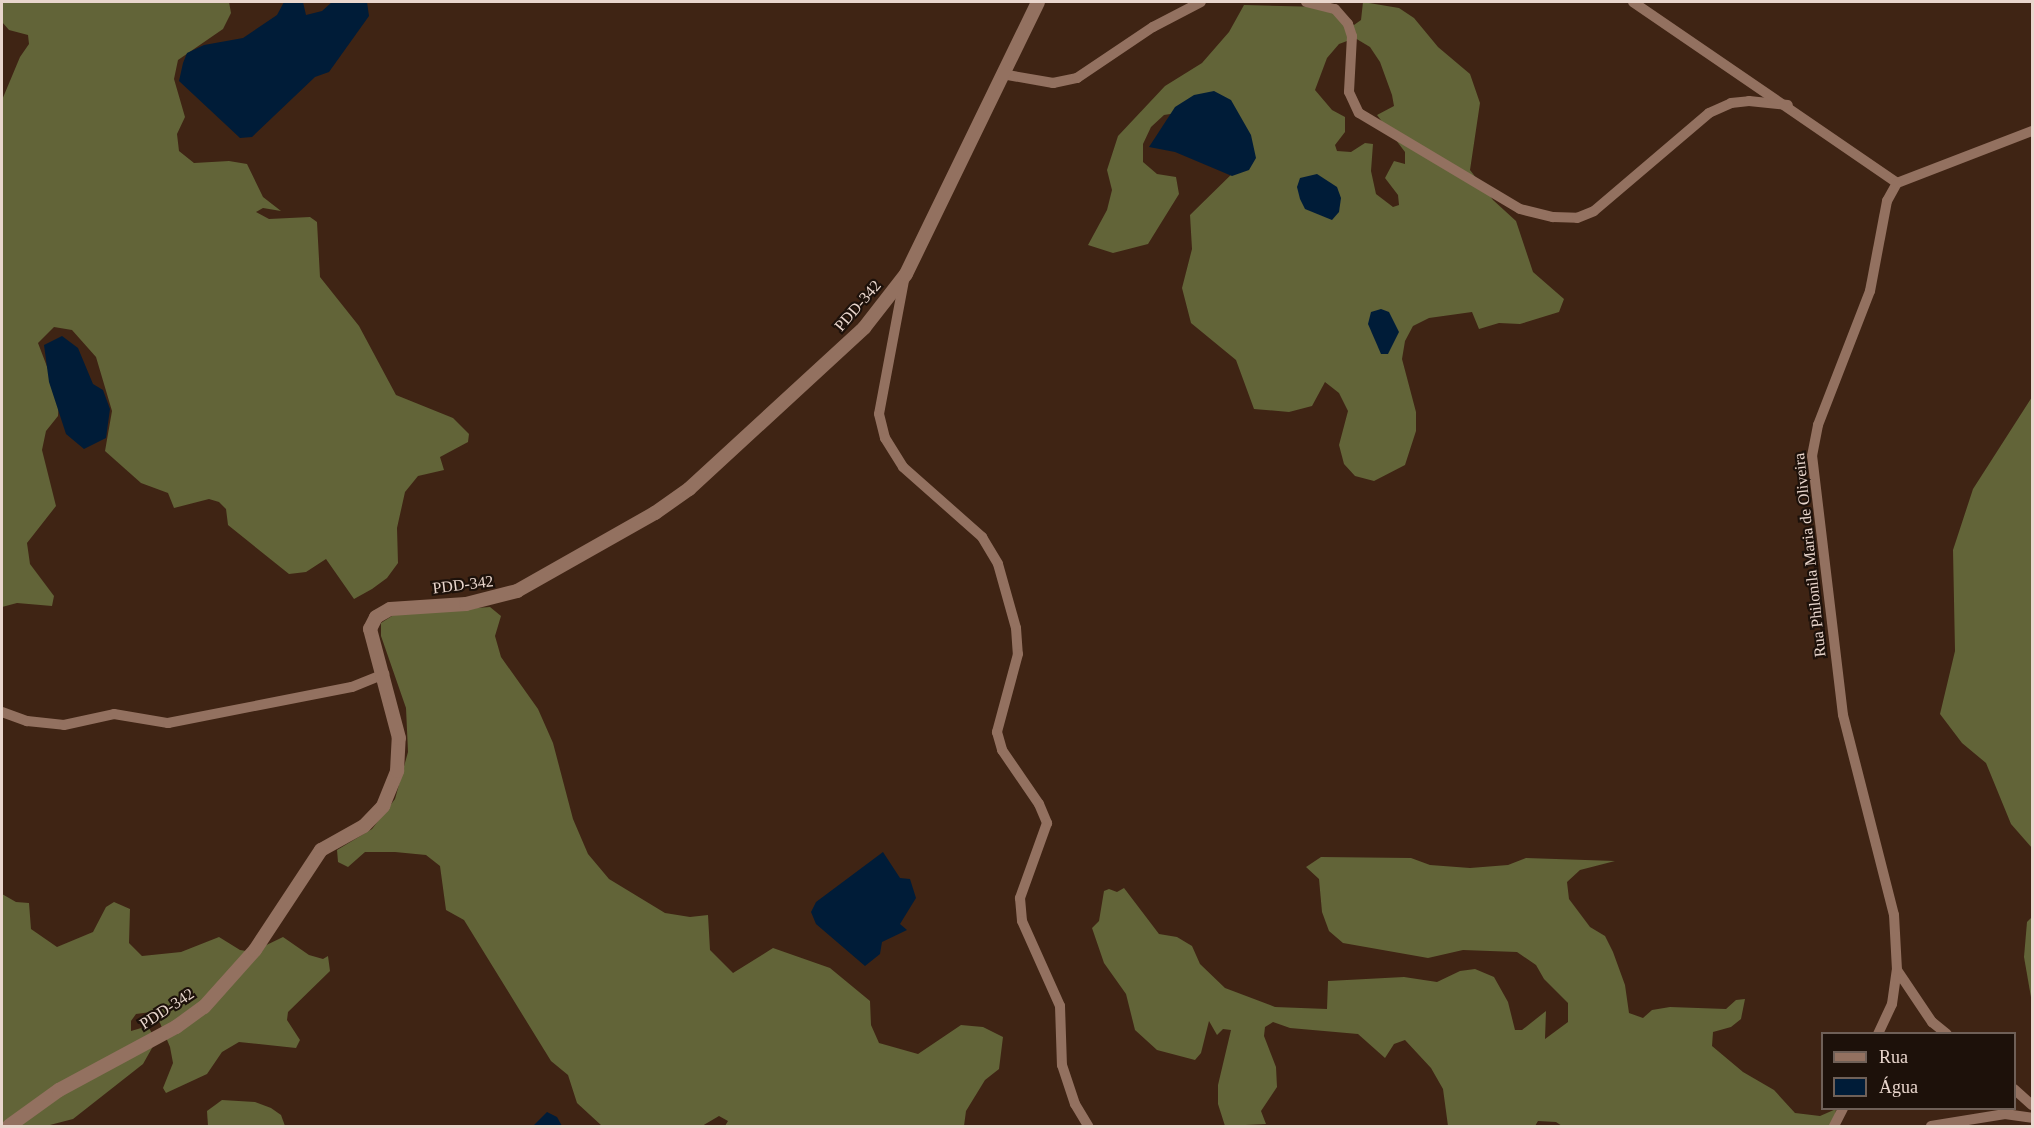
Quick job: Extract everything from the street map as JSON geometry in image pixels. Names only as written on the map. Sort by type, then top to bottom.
[{"type":"street","name":"PDD-342","points":[[9,1126],[59,1090],[176,1027],[204,1007],[255,950],[321,850],[364,826],[383,806],[397,771],[399,738],[384,674],[370,629],[376,617],[390,609],[466,604],[517,591],[655,513],[689,489],[864,328],[906,274],[1038,2]]},
{"type":"street","points":[[1002,74],[1044,83],[1077,78],[1161,22],[1201,2]]},
{"type":"street","points":[[1306,2],[1335,9],[1348,24],[1352,36],[1349,92],[1359,113],[1520,209],[1552,217],[1577,218],[1594,211],[1716,109],[1749,101],[1788,105]]},
{"type":"street","points":[[1633,2],[1788,105],[1897,183],[2032,131]]},
{"type":"street","name":"Rua Philonila Maria de Oliveira","points":[[1879,1032],[1892,1004],[1897,970],[1893,915],[1843,715],[1812,456],[1818,424],[1870,291],[1887,201],[1897,183]]},
{"type":"street","points":[[906,274],[879,414],[885,438],[903,467],[982,537],[998,564],[1016,628],[1018,654],[997,732],[1002,750],[1039,804],[1047,823],[1020,898],[1022,921],[1060,1006],[1062,1065],[1075,1104],[1088,1126]]},
{"type":"street","points":[[2,712],[27,721],[64,725],[114,714],[168,723],[352,687],[384,674]]},
{"type":"street","points":[[1897,970],[1932,1022],[1944,1032]]},
{"type":"street","points":[[2016,1091],[2032,1105]]},
{"type":"street","points":[[1834,1126],[1843,1110]]},
{"type":"street","points":[[1930,1126],[2005,1114],[2032,1118]]},
{"type":"green space","points":[[2,2],[229,2],[231,13],[223,29],[178,60],[174,79],[185,117],[177,134],[179,151],[194,163],[229,161],[247,164],[263,197],[281,211],[263,208],[256,212],[269,219],[310,217],[317,222],[320,277],[359,326],[396,395],[453,418],[469,434],[468,442],[440,457],[444,470],[418,476],[405,492],[397,528],[398,563],[387,578],[372,589],[354,599],[326,559],[306,572],[289,574],[228,525],[226,509],[219,502],[209,499],[174,508],[168,493],[141,483],[105,451],[112,411],[96,357],[72,330],[54,327],[38,343],[59,398],[58,416],[46,431],[42,450],[56,506],[27,543],[30,564],[54,596],[52,606],[17,603],[2,607],[2,100],[20,57],[29,44],[28,35],[9,30],[2,22]]},
{"type":"green space","points":[[1363,2],[1399,8],[1414,18],[1438,47],[1470,74],[1480,103],[1470,170],[1493,200],[1516,221],[1533,272],[1564,299],[1559,312],[1520,324],[1499,323],[1479,329],[1472,312],[1429,318],[1413,326],[1405,341],[1402,359],[1416,412],[1416,431],[1405,465],[1374,481],[1355,476],[1344,464],[1339,445],[1348,411],[1339,393],[1325,382],[1312,406],[1289,412],[1254,409],[1236,360],[1191,323],[1182,288],[1192,249],[1190,215],[1242,164],[1201,109],[1164,115],[1151,127],[1143,144],[1143,162],[1157,174],[1176,177],[1179,194],[1148,244],[1113,253],[1088,245],[1107,210],[1112,190],[1107,170],[1118,136],[1165,86],[1202,63],[1229,32],[1244,5],[1324,7],[1354,25],[1361,20]],"holes":[[[1355,38],[1370,47],[1380,62],[1394,106],[1377,115],[1405,152],[1405,164],[1394,161],[1385,178],[1398,195],[1399,205],[1393,207],[1376,194],[1371,171],[1373,144],[1365,143],[1351,152],[1337,151],[1335,145],[1345,132],[1345,117],[1332,110],[1315,90],[1327,58],[1339,44]]]},
{"type":"green space","points":[[2032,397],[2032,848],[2011,824],[1986,763],[1962,743],[1940,714],[1955,651],[1953,550],[1973,489]]},
{"type":"green space","points":[[490,607],[501,616],[495,636],[501,657],[538,709],[553,743],[573,819],[588,854],[609,879],[665,913],[690,917],[708,915],[710,950],[733,973],[773,948],[830,968],[870,1001],[871,1025],[879,1043],[918,1054],[961,1025],[983,1027],[1003,1037],[999,1069],[985,1080],[966,1111],[964,1126],[725,1126],[728,1121],[719,1116],[702,1126],[602,1126],[577,1103],[568,1075],[551,1061],[464,920],[446,910],[440,866],[426,855],[395,852],[365,852],[348,867],[338,862],[337,850],[372,829],[395,799],[408,752],[406,708],[381,636],[381,623],[395,614]]},
{"type":"green space","points":[[1321,857],[1411,858],[1430,865],[1470,868],[1508,865],[1526,858],[1615,861],[1580,870],[1567,882],[1569,899],[1590,927],[1605,936],[1613,952],[1625,985],[1629,1013],[1643,1018],[1652,1010],[1670,1007],[1726,1009],[1736,1000],[1745,999],[1741,1019],[1731,1027],[1713,1032],[1712,1046],[1743,1072],[1774,1090],[1795,1113],[1820,1116],[1836,1110],[1834,1126],[1562,1126],[1556,1122],[1538,1121],[1535,1126],[1448,1126],[1443,1089],[1431,1068],[1405,1040],[1394,1044],[1385,1058],[1358,1034],[1290,1028],[1273,1022],[1265,1027],[1264,1036],[1276,1067],[1277,1087],[1261,1111],[1266,1124],[1225,1126],[1218,1104],[1218,1085],[1231,1030],[1223,1029],[1217,1035],[1209,1021],[1201,1053],[1195,1060],[1157,1050],[1135,1030],[1126,994],[1104,963],[1092,928],[1099,921],[1104,891],[1109,889],[1117,892],[1124,888],[1159,934],[1177,937],[1192,946],[1200,964],[1225,988],[1275,1007],[1327,1009],[1328,981],[1404,977],[1437,982],[1460,971],[1475,969],[1494,977],[1508,1002],[1515,1030],[1522,1030],[1546,1011],[1545,1039],[1568,1022],[1568,1003],[1544,979],[1536,965],[1517,952],[1463,950],[1428,958],[1343,943],[1329,931],[1322,912],[1319,879],[1306,867]]},
{"type":"green space","points":[[2,894],[16,902],[29,903],[31,929],[57,947],[93,932],[106,907],[114,902],[130,909],[129,943],[142,956],[181,952],[219,937],[240,950],[252,952],[283,937],[309,955],[323,959],[328,956],[330,971],[288,1012],[287,1020],[300,1040],[296,1048],[239,1042],[222,1052],[207,1074],[166,1093],[163,1088],[173,1063],[170,1047],[160,1023],[151,1012],[136,1014],[131,1021],[131,1031],[148,1026],[156,1041],[143,1064],[73,1119],[46,1126],[2,1126]]},
{"type":"green space","points":[[2032,917],[2032,1003],[2024,957],[2027,922]]},
{"type":"green space","points":[[222,1100],[255,1102],[271,1108],[281,1115],[285,1126],[208,1126],[207,1111]]},
{"type":"water","points":[[284,2],[303,2],[306,15],[322,11],[332,2],[367,2],[369,16],[329,72],[315,77],[252,137],[240,138],[179,81],[183,63],[187,53],[204,45],[243,38],[277,15]]},
{"type":"water","points":[[1214,91],[1231,100],[1251,135],[1256,158],[1249,170],[1232,176],[1175,152],[1149,147],[1175,107],[1194,95]]},
{"type":"water","points":[[1317,174],[1337,187],[1341,198],[1339,212],[1332,220],[1305,209],[1300,199],[1297,187],[1300,178]]},
{"type":"water","points":[[1381,309],[1389,312],[1399,332],[1388,354],[1381,354],[1368,324],[1371,312]]},
{"type":"water","points":[[62,336],[78,348],[93,384],[103,390],[110,409],[106,438],[84,449],[66,434],[49,382],[44,345]]},
{"type":"water","points":[[883,852],[900,878],[910,879],[916,898],[900,924],[907,930],[882,942],[880,954],[865,966],[816,924],[811,912],[816,902]]},
{"type":"water","points":[[547,1112],[557,1117],[562,1126],[533,1126]]}]
